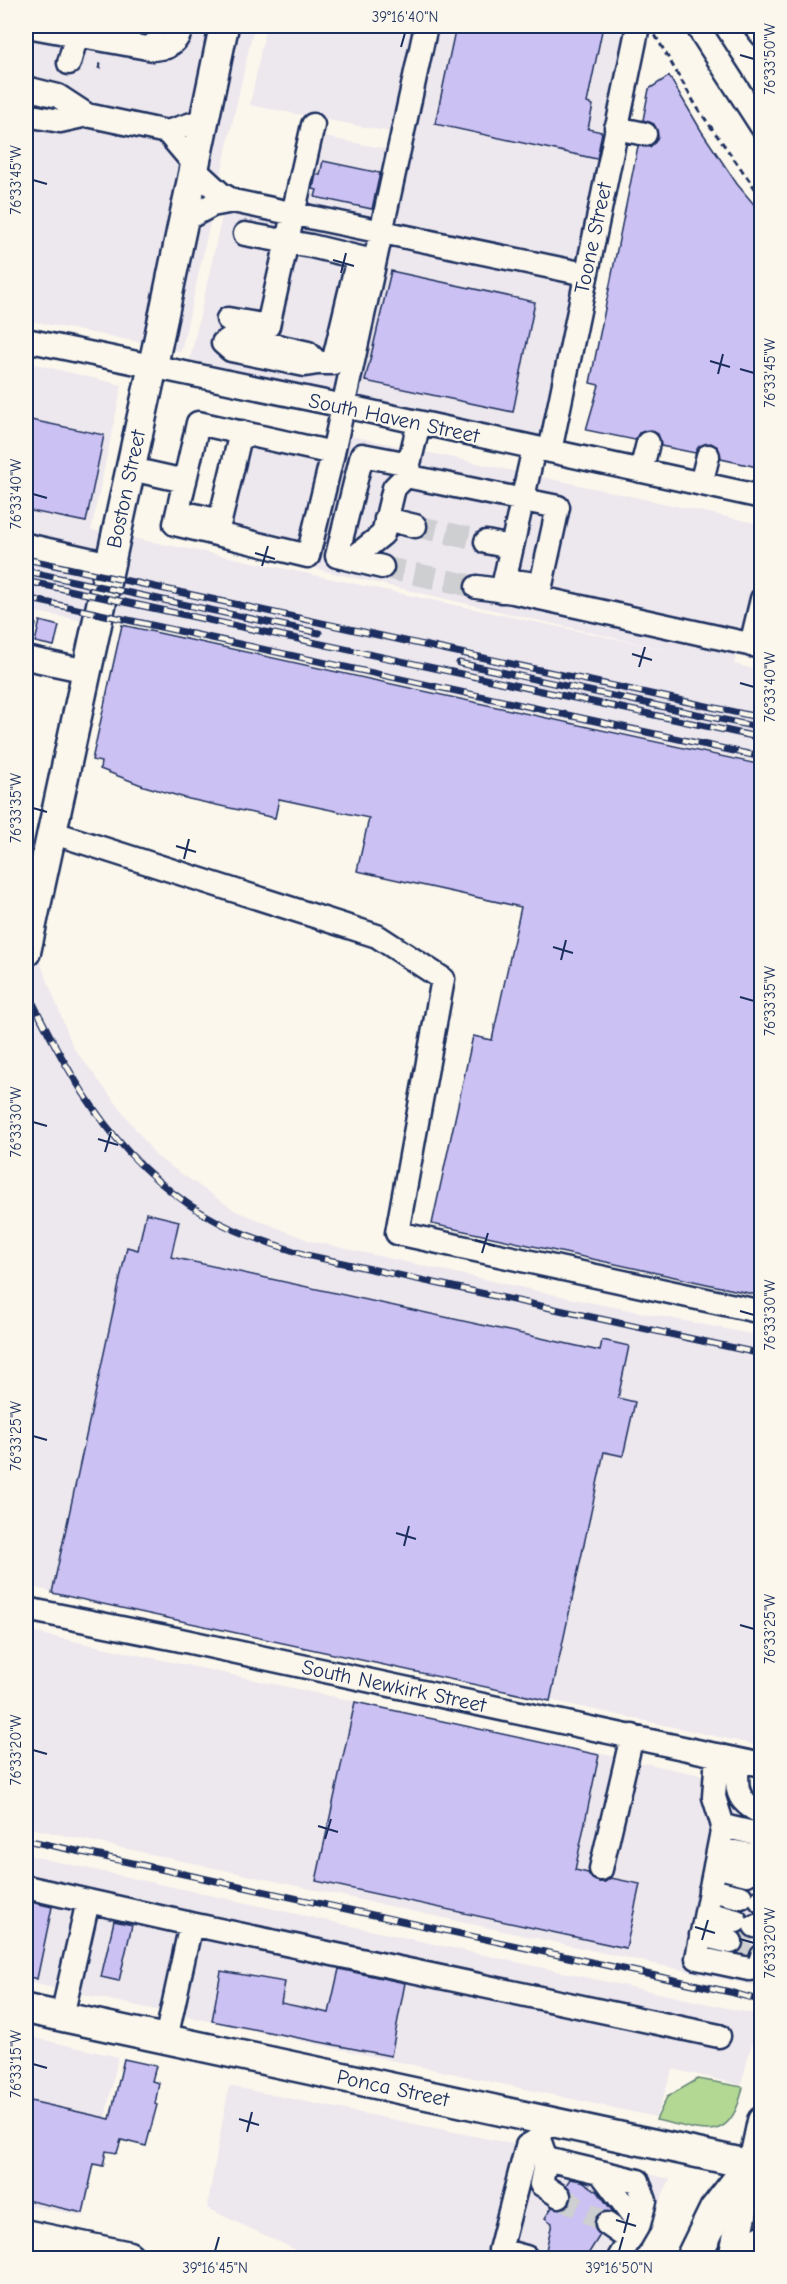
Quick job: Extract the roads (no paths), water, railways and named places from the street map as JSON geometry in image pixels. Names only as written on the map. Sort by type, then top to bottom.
[{"type":"highway","points":[[693,2259],[716,2211],[757,2166]]},
{"type":"highway","points":[[26,2237],[127,2259]]},
{"type":"highway","points":[[26,2248],[65,2259]]},
{"type":"main road","name":"Boston Street","points":[[26,952],[153,367],[224,26]]},
{"type":"main road","name":"Ponca Street","points":[[26,2009],[166,2039],[543,2140],[757,2166]]},
{"type":"main road","points":[[733,2259],[757,2166],[762,2121]]},
{"type":"main road","points":[[758,2259],[762,2240]]},
{"type":"street","points":[[27,26],[57,32],[71,30],[167,47],[178,38],[182,26]]},
{"type":"street","points":[[223,343],[234,336],[308,353],[318,363],[327,365],[333,363],[367,260],[382,233],[426,26]]},
{"type":"street","points":[[697,26],[762,127]]},
{"type":"street","points":[[755,26],[762,35]]},
{"type":"street","points":[[69,63],[71,30]]},
{"type":"street","name":"Toone Street","points":[[507,591],[511,547],[522,499],[542,450],[585,274],[616,128],[646,30]]},
{"type":"street","points":[[26,88],[58,96],[87,115],[167,132],[204,120]]},
{"type":"street","points":[[26,115],[60,121],[87,115]]},
{"type":"street","points":[[228,319],[268,326],[285,241],[313,124]]},
{"type":"street","points":[[616,128],[645,134]]},
{"type":"street","points":[[167,132],[195,167],[220,193],[233,201],[585,274]]},
{"type":"street","points":[[184,220],[212,205],[233,201]]},
{"type":"street","points":[[245,234],[367,260]]},
{"type":"street","points":[[333,453],[198,423],[175,524],[308,556],[333,453],[344,406],[367,260]]},
{"type":"street","name":"South Haven Street","points":[[26,340],[762,497]]},
{"type":"street","points":[[352,559],[383,534],[394,488],[408,470],[418,423]]},
{"type":"street","points":[[178,512],[220,521],[241,432]]},
{"type":"street","points":[[641,471],[648,443]]},
{"type":"street","points":[[382,567],[337,556],[362,455],[408,470],[558,507],[541,585],[521,582],[507,591]]},
{"type":"street","points":[[701,484],[708,456]]},
{"type":"street","points":[[131,469],[185,481]]},
{"type":"street","points":[[386,519],[415,525]]},
{"type":"street","points":[[486,542],[511,547]]},
{"type":"street","points":[[26,545],[110,564]]},
{"type":"street","points":[[477,587],[507,591],[756,646],[762,599]]},
{"type":"street","points":[[26,658],[87,670]]},
{"type":"street","points":[[51,832],[377,936],[443,979],[397,1233],[762,1312]]},
{"type":"street","name":"South Newkirk Street","points":[[26,1610],[762,1765]]},
{"type":"street","points":[[601,1869],[632,1736]]},
{"type":"street","points":[[727,1757],[743,1802],[762,1813]]},
{"type":"street","points":[[706,1913],[751,1938],[758,1968],[749,1969],[697,1958],[723,1827],[714,1797],[727,1757]]},
{"type":"street","points":[[723,1827],[762,1835]]},
{"type":"street","points":[[717,1858],[749,1864]]},
{"type":"street","points":[[26,1887],[719,2036]]},
{"type":"street","points":[[710,1890],[755,1899]]},
{"type":"street","points":[[62,2016],[88,1901]]},
{"type":"street","points":[[166,2039],[190,1924]]},
{"type":"street","points":[[701,1935],[751,1938]]},
{"type":"street","points":[[543,2140],[600,2172],[638,2181],[645,2201],[629,2241],[607,2224]]},
{"type":"street","points":[[543,2140],[541,2184],[559,2196]]},
{"type":"street","points":[[526,2257],[500,2250],[528,2146],[543,2140]]},
{"type":"tunnel","points":[[415,526],[486,542]]},
{"type":"tunnel","points":[[382,567],[477,587]]},
{"type":"tunnel","points":[[747,1874],[762,1877]]},
{"type":"tunnel","points":[[731,1942],[751,1946]]},
{"type":"tunnel","points":[[559,2196],[607,2224]]},
{"type":"railway","points":[[26,559],[762,718]]},
{"type":"railway","points":[[26,571],[319,633]]},
{"type":"railway","points":[[26,581],[762,738]]},
{"type":"railway","points":[[26,598],[762,757]]},
{"type":"railway","points":[[26,624],[33,625]]},
{"type":"railway","points":[[459,663],[762,728]]},
{"type":"railway","points":[[26,989],[82,1091],[128,1152],[185,1202],[230,1228],[306,1255],[762,1354]]},
{"type":"railway","points":[[26,1840],[730,1992],[762,2001]]}]
